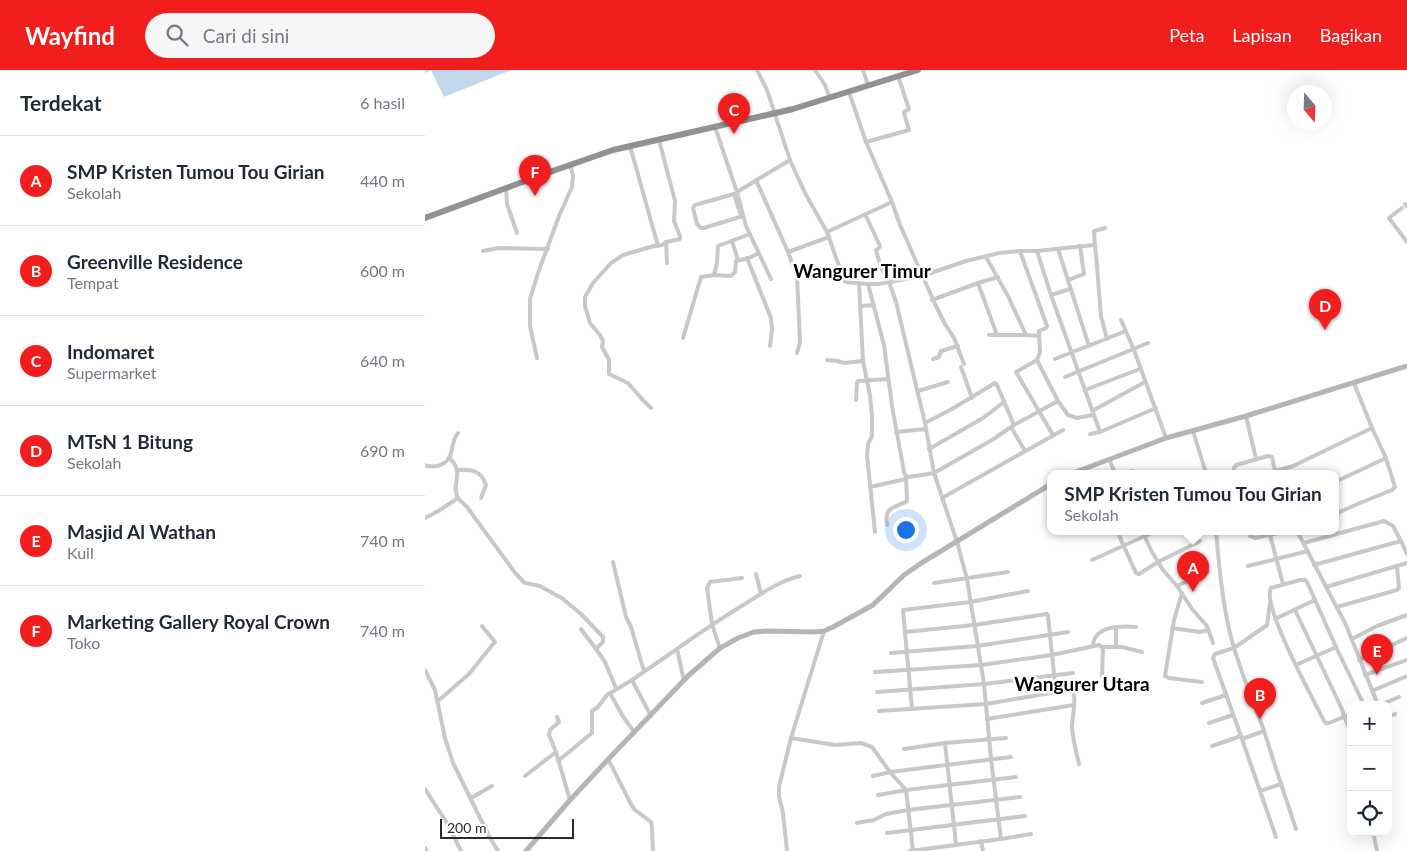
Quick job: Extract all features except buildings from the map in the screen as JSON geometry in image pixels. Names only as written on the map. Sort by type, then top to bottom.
[{"type":"highway","points":[[425,218],[571,164],[630,146],[775,114],[918,70]]},
{"type":"street","points":[[757,70],[767,90],[790,160],[817,216],[828,234],[845,282],[879,284],[922,276],[966,261],[999,253],[1095,246]]},
{"type":"street","points":[[815,70],[825,85],[830,98]]},
{"type":"street","points":[[863,70],[868,85]]},
{"type":"street","points":[[865,142],[909,130],[903,113],[909,110],[900,74]]},
{"type":"street","points":[[849,92],[865,142],[892,202],[900,225],[933,300],[945,324],[955,338],[971,398]]},
{"type":"street","points":[[715,127],[737,192],[742,216]]},
{"type":"street","points":[[651,408],[628,383],[609,374],[609,360],[602,347],[603,341],[600,335],[590,323],[585,306],[585,297],[593,282],[611,263],[623,256],[680,238],[674,221],[675,201],[659,140]]},
{"type":"street","points":[[630,146],[658,246]]},
{"type":"street","points":[[737,192],[790,160]]},
{"type":"street","points":[[537,358],[530,326],[530,299],[535,280],[559,216],[572,187],[571,164]]},
{"type":"street","points":[[756,180],[797,276],[800,342],[797,353]]},
{"type":"street","points":[[505,188],[507,204],[517,233]]},
{"type":"street","points":[[742,216],[701,228],[697,224],[693,208],[695,205],[734,194],[749,234],[771,279]]},
{"type":"street","points":[[788,252],[892,202]]},
{"type":"street","points":[[1405,206],[1389,218],[1407,242]]},
{"type":"street","points":[[865,214],[880,246],[876,250],[881,269],[891,282],[890,285],[918,391],[934,473],[967,578],[984,684],[993,780],[1001,839]]},
{"type":"street","points":[[1105,228],[1094,231],[1101,316],[1107,339]]},
{"type":"street","points":[[714,275],[718,246],[749,234]]},
{"type":"street","points":[[732,241],[738,260]]},
{"type":"street","points":[[666,242],[667,263]]},
{"type":"street","points":[[1068,280],[1084,274],[1080,246]]},
{"type":"street","points":[[483,251],[498,248],[548,249]]},
{"type":"street","points":[[1058,249],[1089,346]]},
{"type":"street","points":[[1020,251],[1047,324],[1046,328],[1039,331],[1040,352],[1037,360],[1016,372],[1053,435]]},
{"type":"street","points":[[1037,251],[1100,432]]},
{"type":"street","points":[[683,338],[701,278],[714,275],[733,275],[735,272],[735,262],[759,253]]},
{"type":"street","points":[[987,257],[1009,296],[1026,335]]},
{"type":"street","points":[[747,258],[771,318],[770,346]]},
{"type":"street","points":[[933,300],[998,278]]},
{"type":"street","points":[[859,283],[863,361],[871,406],[872,436],[867,447],[867,453],[875,532]]},
{"type":"street","points":[[868,284],[883,345],[896,432],[903,472],[906,478],[907,501],[889,511],[886,516],[887,525]]},
{"type":"street","points":[[977,284],[997,335]]},
{"type":"street","points":[[1051,295],[1070,289]]},
{"type":"street","points":[[861,306],[874,305]]},
{"type":"street","points":[[1121,320],[1166,438]]},
{"type":"street","points":[[1055,359],[1126,331]]},
{"type":"street","points":[[989,335],[1039,336]]},
{"type":"street","points":[[1065,377],[1148,343]]},
{"type":"street","points":[[933,359],[939,357],[941,351],[957,346]]},
{"type":"street","points":[[827,360],[837,360],[844,363],[863,361]]},
{"type":"street","points":[[1037,360],[1067,415],[1077,418],[1093,413],[1145,382]]},
{"type":"street","points":[[1081,470],[1166,438],[1354,384],[1407,366]]},
{"type":"street","points":[[1085,390],[1140,369]]},
{"type":"street","points":[[856,400],[857,382],[860,380],[888,380]]},
{"type":"street","points":[[918,391],[948,382]]},
{"type":"street","points":[[925,423],[995,383],[1025,451]]},
{"type":"street","points":[[1339,512],[1395,487],[1386,458],[1354,384]]},
{"type":"street","points":[[871,487],[934,473],[1058,400]]},
{"type":"street","points":[[929,449],[983,418],[1004,402]]},
{"type":"street","points":[[1089,434],[1100,432],[1156,408]]},
{"type":"street","points":[[1246,416],[1257,459]]},
{"type":"street","points":[[1282,470],[1372,428]]},
{"type":"street","points":[[896,432],[926,429]]},
{"type":"street","points":[[942,498],[1063,430]]},
{"type":"street","points":[[1193,431],[1205,470]]},
{"type":"street","points":[[425,465],[435,467],[443,464],[449,458],[453,441],[458,433]]},
{"type":"street","points":[[1234,470],[1235,465],[1270,456],[1275,470]]},
{"type":"street","points":[[449,458],[454,462],[457,470],[456,490],[458,498],[522,581],[527,584],[540,586],[563,599],[599,632],[603,637],[603,641],[596,649]]},
{"type":"street","points":[[1339,480],[1386,458]]},
{"type":"street","points":[[1109,459],[1114,470]]},
{"type":"street","points":[[457,470],[472,470],[482,476],[486,485],[481,498]]},
{"type":"street","points":[[526,851],[608,759],[684,681],[720,649],[737,638],[754,632],[803,633],[825,631],[842,624],[868,608],[888,592],[904,575],[923,562],[1047,486]]},
{"type":"street","points":[[425,518],[458,498]]},
{"type":"street","points":[[1339,533],[1384,521],[1393,526],[1407,554]]},
{"type":"street","points":[[1119,535],[1137,574],[1141,574],[1158,562],[1200,541]]},
{"type":"street","points":[[1216,535],[1219,566],[1234,648],[1297,829]]},
{"type":"street","points":[[1249,535],[1252,538],[1269,535],[1283,584]]},
{"type":"street","points":[[1299,535],[1337,607],[1376,701]]},
{"type":"street","points":[[1304,543],[1333,535]]},
{"type":"street","points":[[1092,560],[1145,536],[1158,562],[1192,609],[1205,622],[1213,644]]},
{"type":"street","points":[[1314,565],[1401,541]]},
{"type":"street","points":[[1248,566],[1308,551]]},
{"type":"street","points":[[613,562],[626,617],[631,627],[644,671]]},
{"type":"street","points":[[1326,587],[1407,563]]},
{"type":"street","points":[[1337,607],[1397,590],[1399,588],[1397,566]]},
{"type":"street","points":[[934,583],[1008,572]]},
{"type":"street","points":[[1177,586],[1208,572]]},
{"type":"street","points":[[756,574],[761,594]]},
{"type":"street","points":[[558,762],[592,733],[592,711],[616,688],[632,680],[712,624],[761,594],[800,576]]},
{"type":"street","points":[[720,649],[712,624],[707,588],[709,583],[742,578]]},
{"type":"street","points":[[1347,715],[1329,723],[1324,721],[1275,619],[1270,602],[1270,590],[1283,584],[1305,580],[1307,582],[1362,701]]},
{"type":"street","points":[[912,709],[904,610],[970,602],[1028,591]]},
{"type":"street","points":[[1182,593],[1172,628],[1165,676],[1202,682]]},
{"type":"street","points":[[1275,619],[1315,600]]},
{"type":"street","points":[[1270,602],[1267,625],[1234,648],[1215,654],[1213,658],[1276,837]]},
{"type":"street","points":[[1295,610],[1347,724]]},
{"type":"street","points":[[905,632],[974,625],[1047,614],[1056,692]]},
{"type":"street","points":[[1352,640],[1377,626],[1407,615]]},
{"type":"street","points":[[438,701],[469,674],[495,642],[483,626]]},
{"type":"street","points":[[1093,646],[1095,638],[1104,631],[1121,626],[1136,627]]},
{"type":"street","points":[[1115,647],[1116,627]]},
{"type":"street","points":[[1172,628],[1201,632],[1209,630]]},
{"type":"street","points":[[581,629],[605,662],[616,688]]},
{"type":"street","points":[[787,851],[779,792],[791,738],[825,631]]},
{"type":"street","points":[[891,652],[977,646],[1068,632]]},
{"type":"street","points":[[1359,660],[1407,638]]},
{"type":"street","points":[[875,672],[981,665],[1052,655],[1099,645],[1102,647],[1129,648],[1142,652]]},
{"type":"street","points":[[1102,647],[1102,676]]},
{"type":"street","points":[[1296,665],[1336,647]]},
{"type":"street","points":[[677,649],[684,681]]},
{"type":"street","points":[[1365,675],[1407,660]]},
{"type":"street","points":[[425,670],[435,690],[449,754],[498,851]]},
{"type":"street","points":[[877,692],[984,684],[1073,672]]},
{"type":"street","points":[[1372,691],[1407,676]]},
{"type":"street","points":[[632,680],[651,716]]},
{"type":"street","points":[[879,711],[986,704],[1056,692],[1073,691],[1075,693],[1072,726],[1073,740],[1079,764]]},
{"type":"street","points":[[610,693],[634,732]]},
{"type":"street","points":[[1202,703],[1226,695]]},
{"type":"street","points":[[1386,701],[1399,697]]},
{"type":"street","points":[[987,719],[1074,706]]},
{"type":"street","points":[[1209,723],[1233,715]]},
{"type":"street","points":[[557,717],[559,722],[550,730],[549,735],[570,800]]},
{"type":"street","points":[[1212,746],[1264,731]]},
{"type":"street","points":[[791,738],[835,745],[861,743],[872,747],[906,790],[912,851],[1031,834]]},
{"type":"street","points":[[904,749],[1005,738]]},
{"type":"street","points":[[945,744],[956,844]]},
{"type":"street","points":[[525,776],[555,752]]},
{"type":"street","points":[[873,776],[890,772],[1011,756]]},
{"type":"street","points":[[608,759],[632,806],[651,822],[653,851]]},
{"type":"street","points":[[877,795],[1016,777]]},
{"type":"street","points":[[1260,792],[1281,784]]},
{"type":"street","points":[[471,798],[492,786]]},
{"type":"street","points":[[425,789],[447,823],[461,851]]},
{"type":"street","points":[[857,823],[877,819],[886,814],[908,810],[1020,797]]},
{"type":"street","points":[[887,833],[1025,816]]},
{"type":"street","points":[[1374,836],[1377,851]]},
{"type":"street","points":[[981,841],[983,851]]},
{"type":"water","points":[[431,70],[511,70],[444,97]]},
{"type":"place","name":"Indomaret","points":[[734,134]]},
{"type":"place","name":"Marketing Gallery Royal Crown","points":[[535,196]]},
{"type":"place","name":"MTsN 1 Bitung","points":[[1325,330]]},
{"type":"place","name":"SMP Kristen Tumou Tou Girian","points":[[1193,592]]},
{"type":"place","name":"Masjid Al Wathan","points":[[1377,675]]},
{"type":"place","name":"Greenville Residence","points":[[1260,719]]},
{"type":"district","name":"Wangurer Timur","points":[[862,271]]},
{"type":"district","name":"Wangurer Utara","points":[[1082,684]]}]
